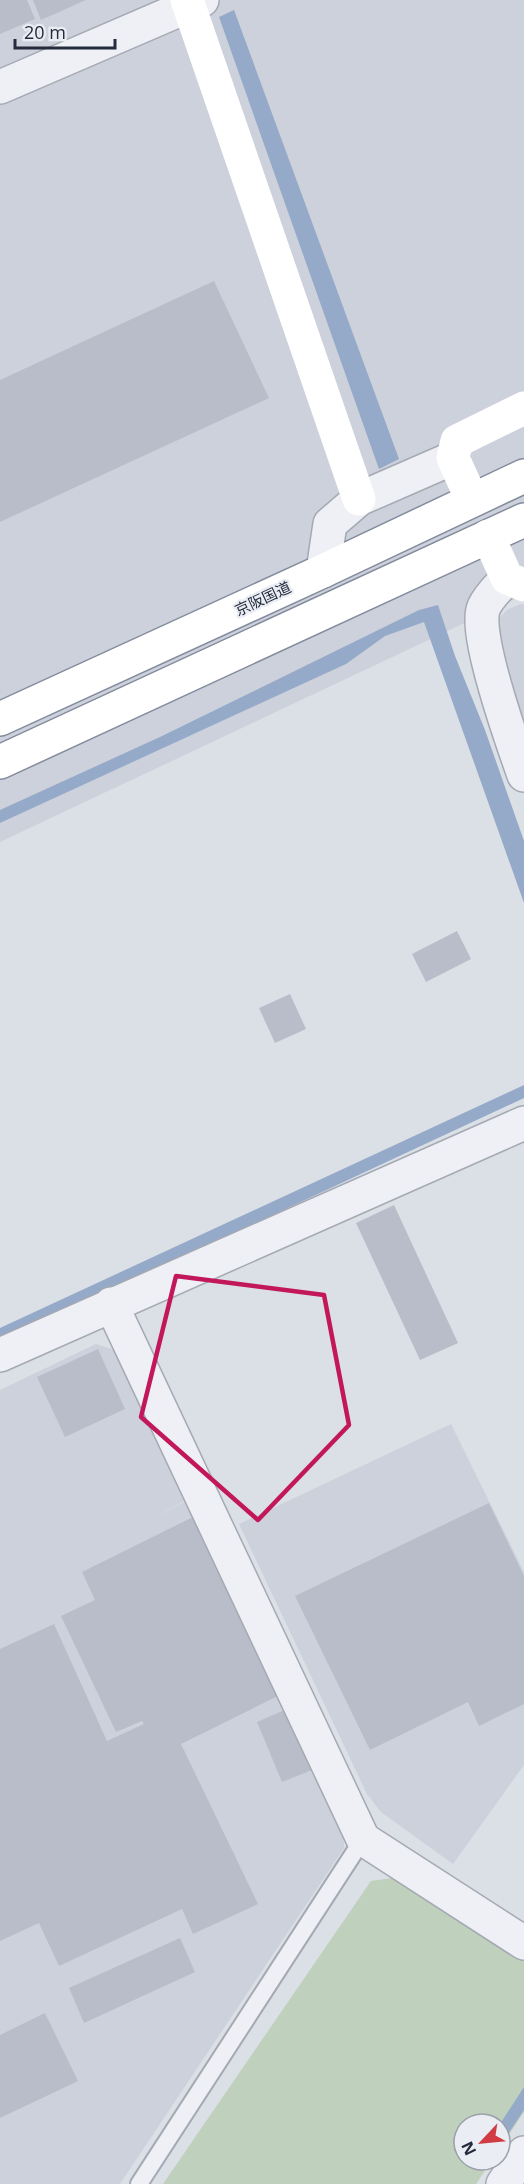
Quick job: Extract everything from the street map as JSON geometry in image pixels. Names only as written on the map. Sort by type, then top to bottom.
[{"type":"main road","points":[[193,2],[359,499]]},
{"type":"main road","points":[[472,500],[453,458],[457,441],[524,408]]},
{"type":"main road","name":"京阪国道","points":[[0,719],[524,476]]},
{"type":"main road","points":[[0,762],[524,520]]},
{"type":"main road","points":[[488,536],[515,582]]},
{"type":"street","points":[[0,87],[193,2]]},
{"type":"street","points":[[336,565],[330,524],[359,499],[453,458]]},
{"type":"street","points":[[515,582],[483,608],[482,628],[500,710],[524,775]]},
{"type":"street","points":[[0,1355],[524,1123]]},
{"type":"street","points":[[111,1304],[363,1839],[524,1943]]},
{"type":"street","points":[[503,2184],[524,2153]]},
{"type":"lane","points":[[139,2184],[363,1839]]},
{"type":"highlighted area","points":[[176,1276],[324,1295],[349,1425],[258,1520],[141,1417]]},
{"type":"shaded area","points":[[0,0],[524,0],[524,595],[0,842]]},
{"type":"shaded area","points":[[521,604],[524,605],[524,720],[500,658],[496,621],[507,610]]},
{"type":"shaded area","points":[[96,1344],[122,1352],[192,1497],[148,1520],[192,1498],[344,1824],[344,1848],[120,2184],[0,2184],[0,1390]]},
{"type":"shaded area","points":[[451,1424],[524,1572],[524,1765],[453,1864],[381,1812],[367,1794],[239,1524]]},
{"type":"green space","points":[[400,1877],[524,1960],[524,2112],[512,2130],[512,2112],[452,2112],[452,2172],[484,2172],[476,2184],[163,2184],[371,1881]]},
{"type":"water","points":[[234,10],[399,459],[379,469],[219,17]]},
{"type":"water","points":[[438,605],[524,841],[524,903],[424,622],[385,636],[346,664],[0,823],[0,810],[160,737],[419,610]]},
{"type":"water","points":[[524,1085],[524,1098],[0,1342],[0,1328]]},
{"type":"water","points":[[524,2087],[524,2110],[512,2128],[512,2112],[508,2112]]},
{"type":"building","points":[[0,0],[27,0],[35,19],[0,34]]},
{"type":"building","points":[[33,0],[86,0],[41,20]]},
{"type":"building","points":[[214,281],[269,398],[0,522],[0,380]]},
{"type":"building","points":[[457,931],[471,959],[426,982],[412,954]]},
{"type":"building","points":[[290,994],[306,1029],[275,1043],[259,1008]]},
{"type":"building","points":[[394,1205],[458,1343],[420,1360],[356,1223]]},
{"type":"building","points":[[98,1349],[125,1409],[65,1437],[37,1377]]},
{"type":"building","points":[[489,1503],[524,1576],[524,1704],[479,1726],[468,1702],[370,1750],[295,1596]]},
{"type":"building","points":[[195,1516],[280,1695],[181,1744],[258,1904],[193,1934],[182,1909],[59,1966],[39,1923],[0,1941],[0,1649],[54,1624],[107,1741],[144,1724],[142,1721],[116,1732],[61,1616],[95,1600],[82,1572]]},
{"type":"building","points":[[287,1709],[312,1770],[282,1782],[257,1722]]},
{"type":"building","points":[[180,1938],[195,1972],[84,2023],[69,1988]]},
{"type":"building","points":[[45,2013],[78,2081],[0,2118],[0,2035]]}]
